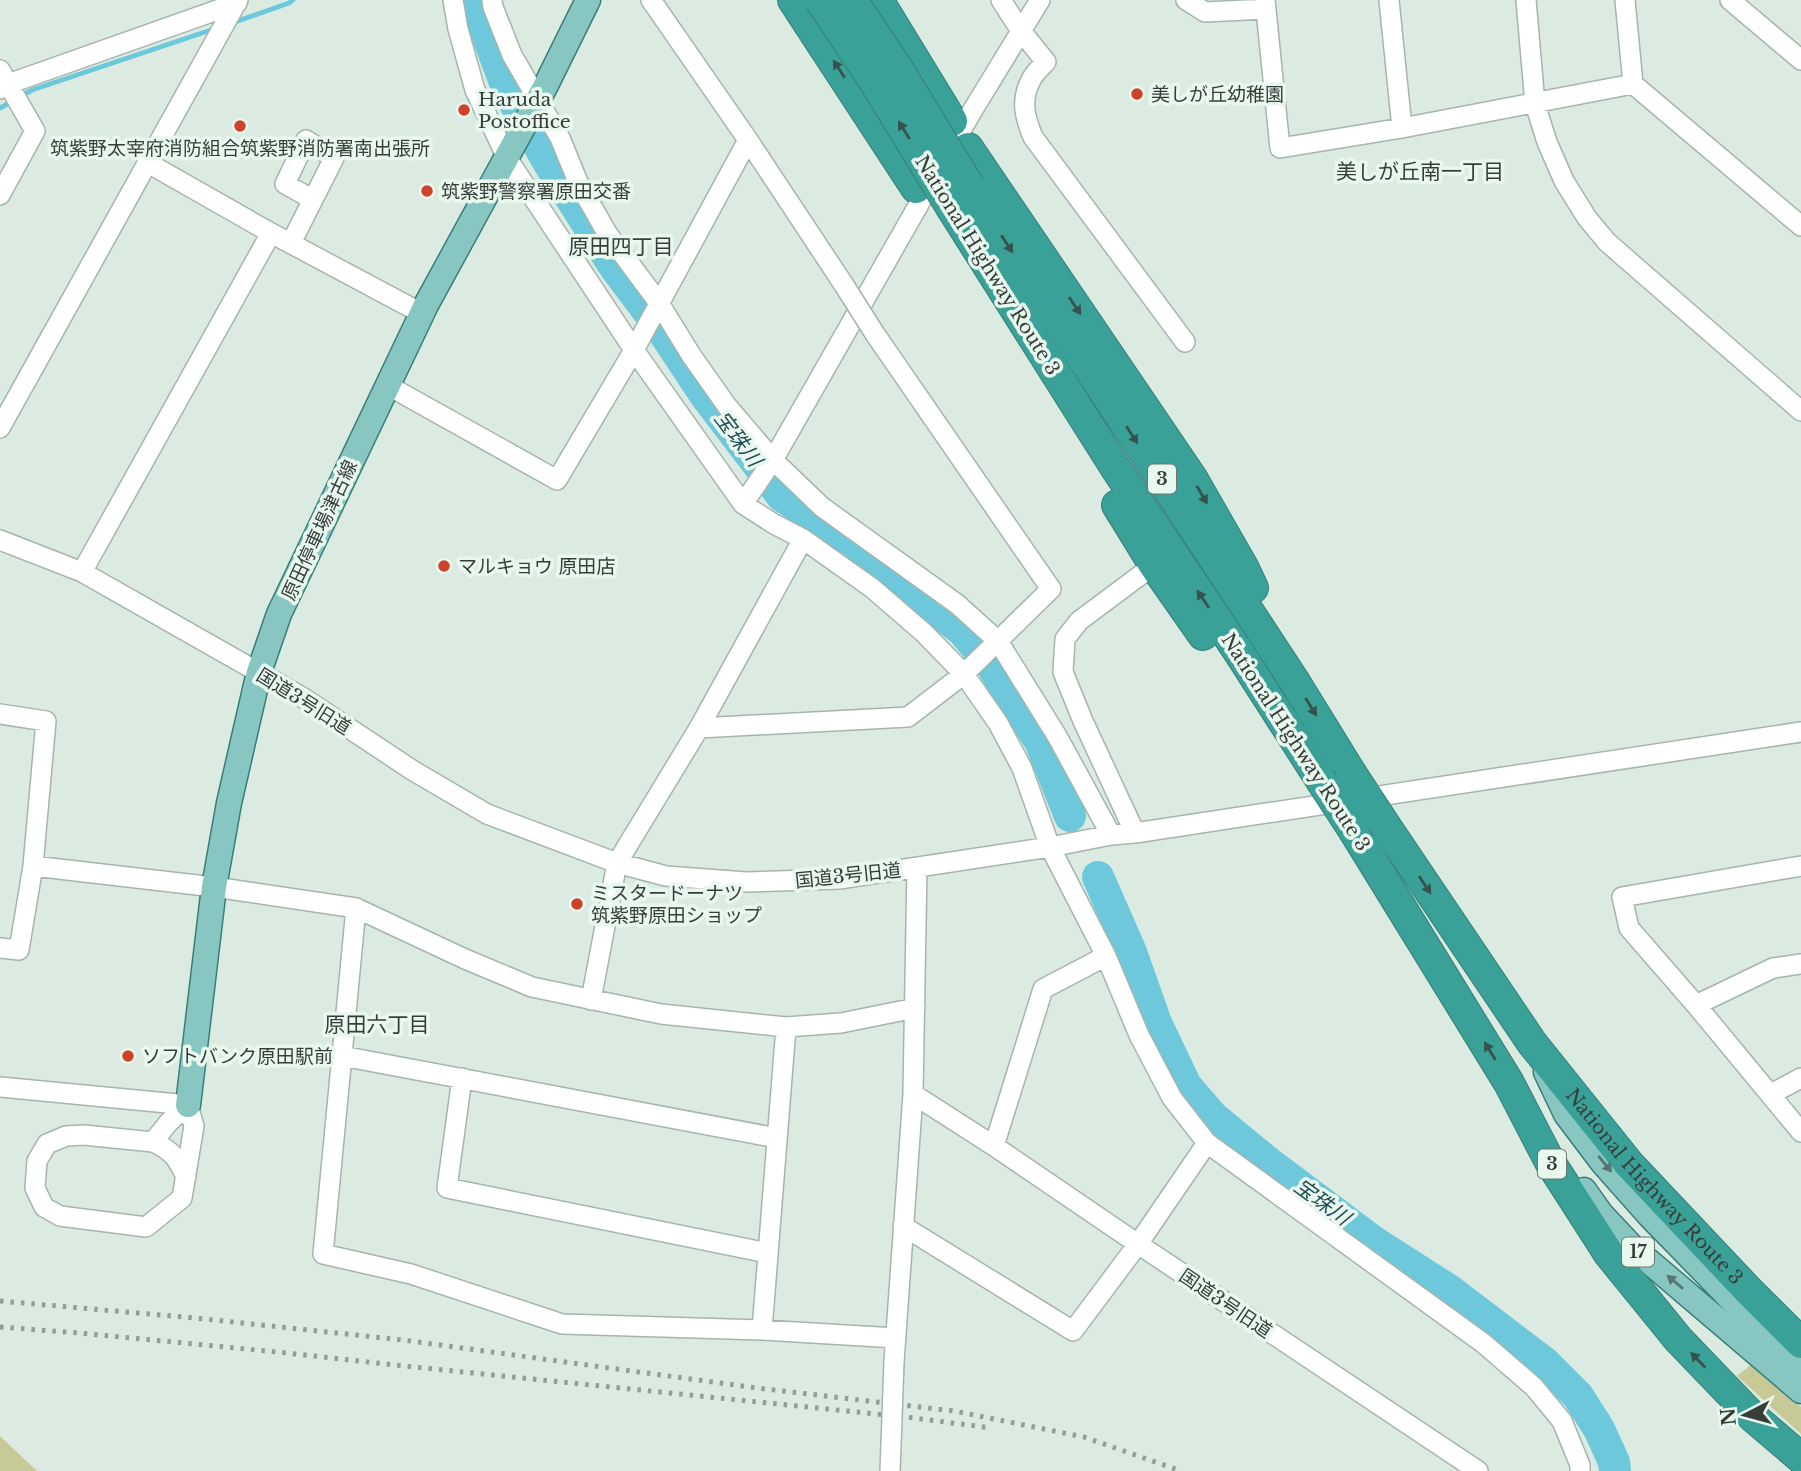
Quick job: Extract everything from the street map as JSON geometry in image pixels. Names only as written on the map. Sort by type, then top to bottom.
[{"type":"highway","points":[[793,0],[916,188],[953,204],[1154,565],[1225,667],[1273,729],[1301,748]]},
{"type":"highway","name":"National Highway Route 3","points":[[820,0],[953,204],[1115,467],[1354,831],[1509,1083],[1550,1161],[1609,1254],[1678,1339],[1753,1417],[1801,1458]]},
{"type":"highway","name":"National Highway Route 3","points":[[852,0],[898,69],[953,204],[1293,679],[1387,828],[1532,1043],[1629,1164],[1801,1343]]},
{"type":"highway","points":[[878,0],[968,148],[1192,478],[1243,567],[1293,679]]},
{"type":"main road","name":"原田停車場津古線","points":[[188,1105],[214,887],[229,803],[259,672],[279,614],[387,385],[588,0]]},
{"type":"main road","name":"17","points":[[1532,1043],[1566,1114],[1603,1163],[1650,1216],[1801,1371]]},
{"type":"main road","name":"17","points":[[1509,1083],[1601,1214],[1632,1247],[1801,1391]]},
{"type":"street","points":[[453,0],[457,29],[475,90],[507,158],[634,350],[743,504],[803,539],[872,588],[924,633],[964,674],[998,723],[1022,768],[1050,847],[1106,956],[1139,1035],[1172,1098],[1207,1143],[1483,1343],[1534,1387],[1562,1421],[1580,1471]]},
{"type":"street","points":[[492,0],[512,55],[560,138],[578,182],[607,233],[659,303],[727,406],[773,460],[822,507],[957,604],[998,641],[1057,736],[1111,835]]},
{"type":"street","points":[[651,0],[748,140],[875,334],[1051,589],[964,674],[908,717],[699,728]]},
{"type":"street","points":[[1001,0],[1046,62],[1031,80],[1025,98],[1025,116],[1032,137],[1185,342]]},
{"type":"street","points":[[743,504],[773,460],[971,113],[1040,0]]},
{"type":"street","points":[[1186,0],[1205,12],[1265,5],[1280,148],[1535,104],[1633,84]]},
{"type":"street","points":[[1389,0],[1402,128]]},
{"type":"street","points":[[1526,0],[1535,104],[1547,142],[1564,181],[1587,218],[1607,242],[1801,411]]},
{"type":"street","points":[[1625,0],[1633,84],[1801,226]]},
{"type":"street","points":[[1730,0],[1801,60]]},
{"type":"street","points":[[0,195],[35,131],[3,81],[237,1]]},
{"type":"street","points":[[0,428],[7,401],[148,163],[237,1]]},
{"type":"street","points":[[387,385],[557,480],[634,350],[748,140]]},
{"type":"street","points":[[148,163],[271,233],[423,314]]},
{"type":"street","points":[[292,243],[312,199]]},
{"type":"street","points":[[82,572],[271,233]]},
{"type":"street","points":[[591,1000],[617,863],[699,728],[803,539]]},
{"type":"street","name":"国道3号旧道","points":[[0,540],[82,572],[302,697],[412,770],[487,814],[617,863],[666,876],[746,882],[839,879],[916,867],[913,1094],[995,1146],[1478,1471]]},
{"type":"street","points":[[1135,833],[1063,672],[1065,639],[1079,621],[1154,565]]},
{"type":"street","points":[[0,714],[46,721],[33,866],[19,950],[0,948]]},
{"type":"street","points":[[916,867],[1111,835],[1801,732]]},
{"type":"street","points":[[33,866],[214,887],[356,908],[532,987],[661,1014],[786,1027],[841,1023],[915,1008]]},
{"type":"street","points":[[1801,866],[1622,897],[1629,928],[1801,1132]]},
{"type":"street","points":[[356,908],[323,1254],[411,1274],[562,1324],[762,1330],[896,1338]]},
{"type":"street","points":[[995,1146],[1043,989],[1106,956]]},
{"type":"street","points":[[1696,1005],[1773,968],[1801,964]]},
{"type":"street","points":[[762,1330],[786,1027]]},
{"type":"street","points":[[342,1056],[777,1138]]},
{"type":"street","points":[[462,1078],[447,1188],[768,1253]]},
{"type":"street","points":[[1771,1094],[1801,1078]]},
{"type":"street","points":[[0,1087],[188,1105]]},
{"type":"street","points":[[890,1471],[894,1363],[913,1094]]},
{"type":"street","points":[[153,1142],[169,1122],[188,1105]]},
{"type":"street","points":[[186,1177],[177,1157],[153,1142],[84,1135],[66,1136],[47,1144],[37,1161],[35,1188],[44,1207],[60,1216],[146,1227],[182,1198],[186,1177],[194,1126],[188,1105]]},
{"type":"street","points":[[903,1226],[1073,1331],[1138,1244],[1207,1143]]},
{"type":"green space","points":[[1753,1363],[1801,1407],[1801,1434],[1737,1376]]},
{"type":"green space","points":[[0,1436],[4,1440],[37,1471],[0,1471]]},
{"type":"waterway","points":[[232,23],[293,0]]},
{"type":"waterway","name":"宝珠川","points":[[477,0],[508,91],[550,165],[614,266],[660,327],[705,395],[782,496],[829,527],[962,630],[993,667],[1040,741],[1070,816]]},
{"type":"waterway","points":[[21,96],[217,28]]},
{"type":"waterway","points":[[0,108],[13,101]]},
{"type":"waterway","name":"宝珠川","points":[[1098,877],[1131,952],[1156,1023],[1186,1086],[1213,1117],[1265,1160],[1374,1242],[1449,1290],[1545,1363],[1578,1396],[1599,1429],[1614,1462],[1615,1471]]},
{"type":"railway","points":[[0,1301],[403,1340],[757,1388],[954,1411],[1084,1437],[1181,1471]]},
{"type":"railway","points":[[0,1327],[287,1353],[992,1428]]},
{"type":"place","name":"美しが丘幼稚園","points":[[1137,94]]},
{"type":"place","name":"Haruda Postoffice","points":[[464,110]]},
{"type":"place","name":"筑紫野太宰府消防組合筑紫野消防署南出張所","points":[[240,126]]},
{"type":"place","name":"筑紫野警察署原田交番","points":[[427,191]]},
{"type":"place","name":"マルキョウ 原田店","points":[[444,566]]},
{"type":"place","name":"ミスタードーナツ 筑紫野原田ショップ","points":[[577,904]]},
{"type":"place","name":"ソフトバンク原田駅前","points":[[128,1056]]},
{"type":"district","name":"美しが丘南一丁目","points":[[1420,172]]},
{"type":"district","name":"原田四丁目","points":[[621,247]]},
{"type":"district","name":"原田六丁目","points":[[377,1025]]}]
